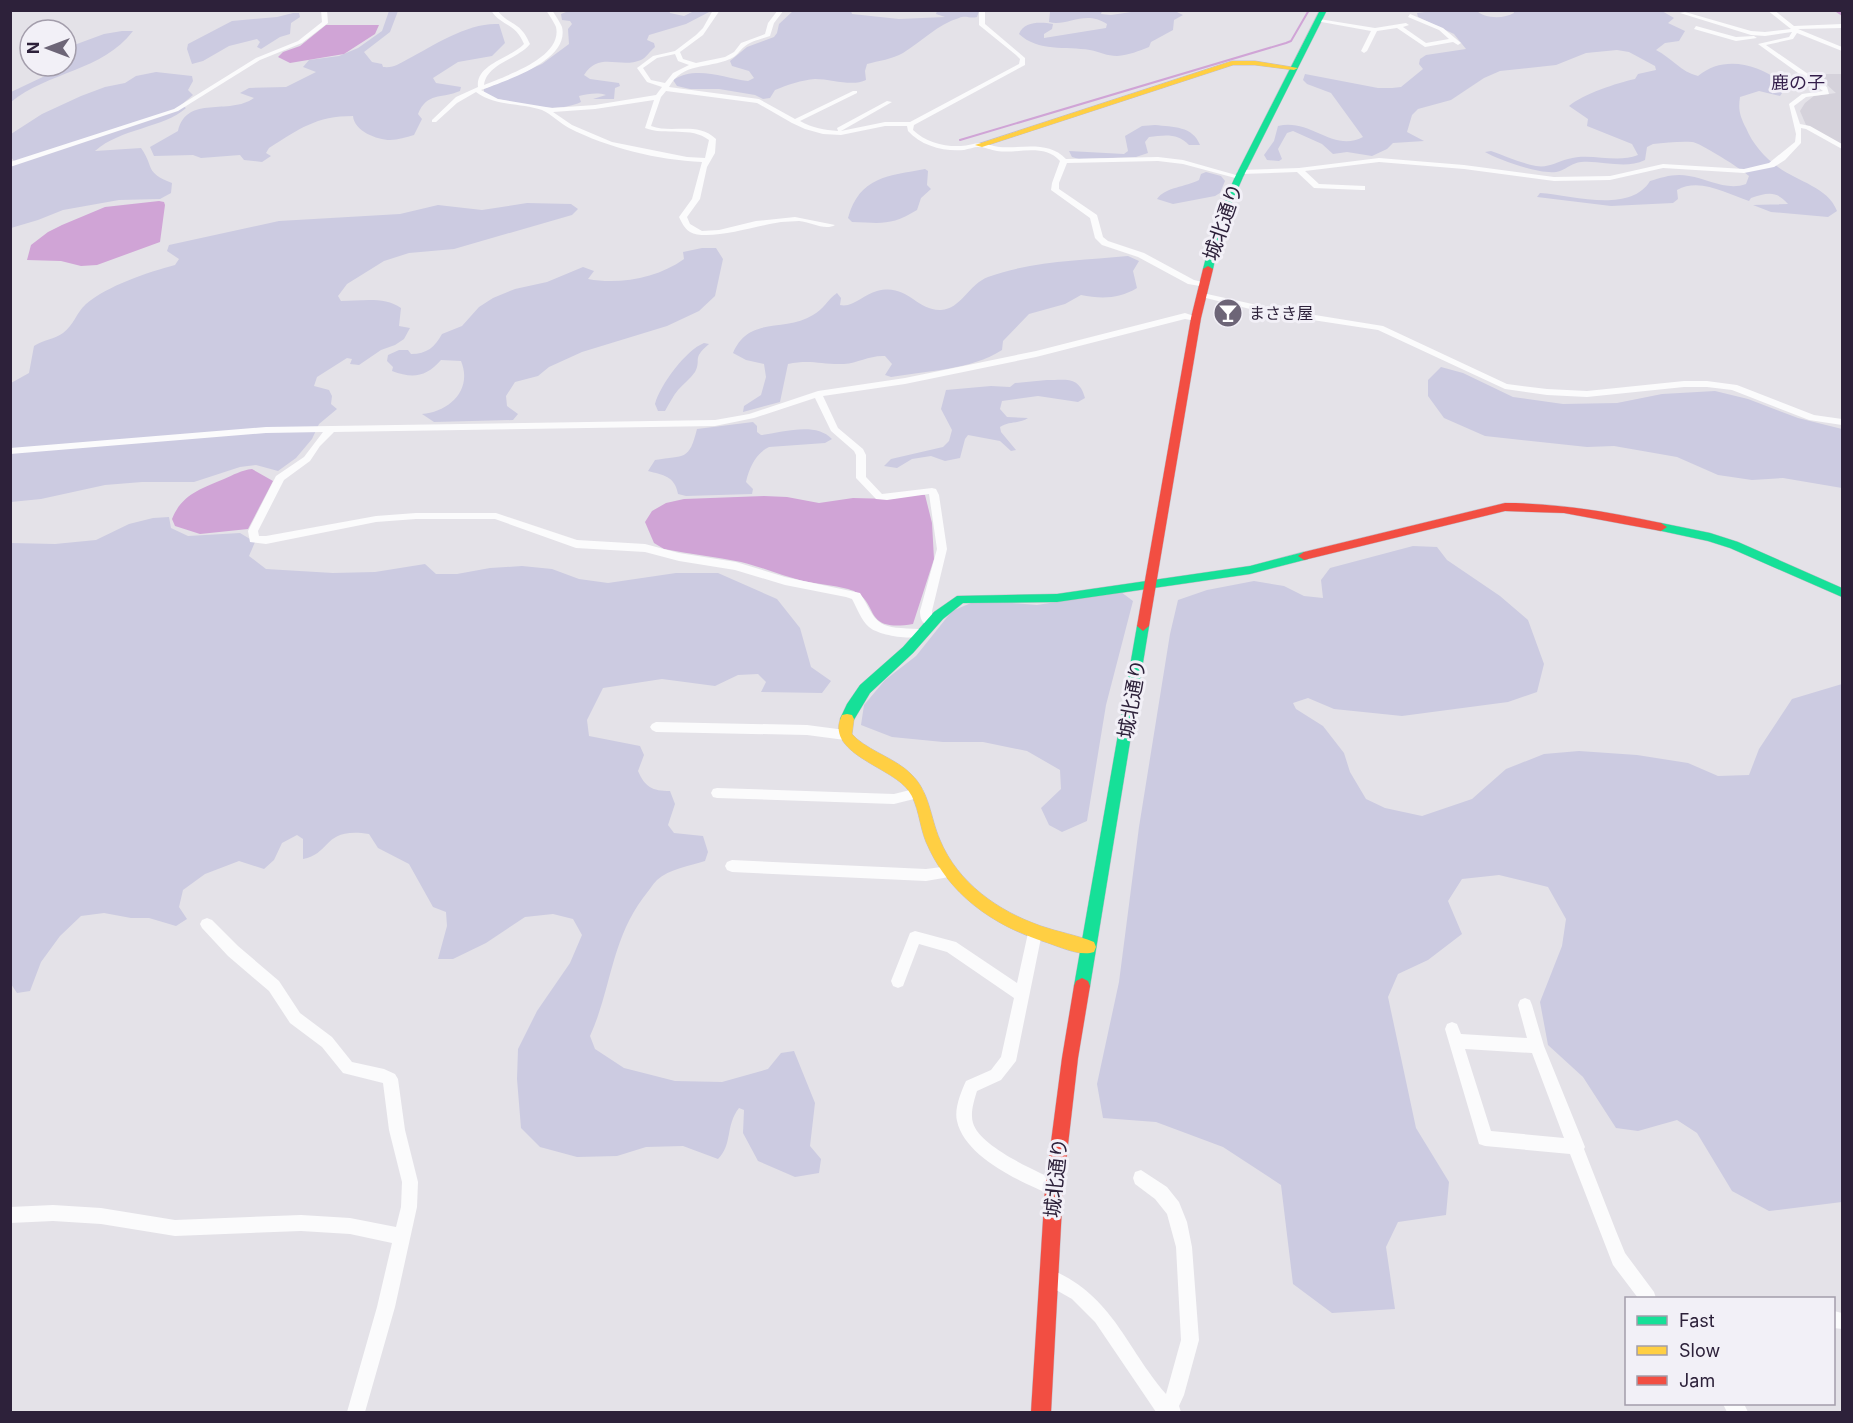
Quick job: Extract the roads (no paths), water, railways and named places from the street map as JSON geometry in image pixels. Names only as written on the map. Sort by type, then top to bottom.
[{"type":"street","points":[[10,165],[176,110],[258,59],[306,39],[312,31],[325,23],[324,10]]},
{"type":"street","points":[[494,10],[497,16],[515,23],[527,44],[520,52],[484,72],[479,80],[480,88],[488,98],[546,110],[582,109],[658,96]]},
{"type":"street","points":[[434,121],[458,99],[535,65],[555,48],[561,32],[556,19],[549,10]]},
{"type":"street","points":[[717,10],[709,18],[703,33],[682,46],[677,52],[655,57],[640,68],[649,81],[667,87],[759,101],[779,110],[794,122],[813,130],[833,133],[885,124],[911,124],[1022,65],[1023,59],[982,25],[982,10]]},
{"type":"street","points":[[781,10],[770,26],[768,35],[743,44],[727,58],[695,65],[675,74],[658,96],[647,127],[692,130],[710,135],[713,139],[713,148],[710,157],[706,160],[696,199],[683,217],[685,222],[698,231],[719,234],[748,225],[802,219],[831,225]]},
{"type":"street","points":[[1770,10],[1795,28],[1842,49]]},
{"type":"street","points":[[1683,13],[1741,31],[1761,34],[1795,28],[1842,26]]},
{"type":"street","points":[[1321,16],[1375,30],[1422,22]]},
{"type":"street","name":"城北通り","points":[[1041,1413],[1054,1188],[1070,1058],[1196,318],[1213,243],[1240,174],[1321,16]]},
{"type":"street","points":[[1399,27],[1425,45],[1457,43],[1447,33],[1410,16]]},
{"type":"street","points":[[1696,28],[1736,39],[1758,38],[1761,34]]},
{"type":"street","points":[[1064,161],[1158,159],[1240,174],[1299,170],[1379,160],[1464,167],[1554,179],[1610,178],[1662,166],[1744,171],[1762,168],[1782,159],[1798,143],[1791,105],[1804,94],[1827,91],[1761,44],[1791,38],[1795,35],[1795,28]]},
{"type":"street","points":[[1364,51],[1375,30]]},
{"type":"street","points":[[1829,42],[1842,42]]},
{"type":"street","points":[[677,52],[680,60],[695,65]]},
{"type":"street","points":[[911,124],[910,130],[913,134],[931,143],[962,148],[980,145],[1232,63],[1255,63],[1294,68]]},
{"type":"street","points":[[794,122],[855,92]]},
{"type":"street","points":[[833,133],[889,102]]},
{"type":"street","points":[[546,110],[570,126],[610,144],[687,159],[706,160]]},
{"type":"street","points":[[1796,125],[1808,127],[1842,147]]},
{"type":"street","points":[[980,145],[997,149],[1045,150],[1058,154],[1064,161]]},
{"type":"street","points":[[1064,161],[1055,183],[1056,190],[1094,217],[1099,238],[1105,243],[1141,255],[1202,290],[1266,310],[1380,328],[1486,378],[1515,388],[1587,394],[1684,384],[1707,384],[1734,387],[1812,418],[1842,422]]},
{"type":"street","points":[[1299,170],[1317,186],[1362,188]]},
{"type":"street","points":[[10,450],[80,447],[247,431],[715,423],[751,416],[818,394],[962,369],[1036,354],[1173,319],[1196,318]]},
{"type":"street","points":[[818,394],[834,429],[858,449],[861,455],[861,478],[880,497],[896,497],[910,492],[927,491],[932,491],[934,495],[942,549],[926,611],[925,627]]},
{"type":"street","points":[[332,428],[307,459],[280,478],[254,531],[254,538],[266,540],[376,519],[438,515],[495,516],[576,544],[645,548],[679,557],[736,566],[785,581],[847,593],[856,596],[869,621],[887,631],[925,627]]},
{"type":"street","points":[[845,735],[846,723],[859,696],[870,683],[909,649],[925,627],[949,605],[961,599],[1056,598],[1250,570],[1469,514],[1505,507],[1529,506],[1606,515],[1710,537],[1734,545],[1842,593]]},
{"type":"street","points":[[656,727],[807,730],[845,735],[858,749],[900,771],[918,793],[933,841],[950,872],[979,905],[1008,923],[1035,933],[1088,947]]},
{"type":"street","points":[[717,793],[894,799],[918,793]]},
{"type":"street","points":[[732,866],[926,875],[950,872]]},
{"type":"street","points":[[207,924],[233,951],[274,986],[295,1018],[327,1042],[348,1068],[390,1079],[397,1130],[410,1182],[409,1207],[386,1307],[356,1413]]},
{"type":"street","points":[[1035,933],[1008,1061],[996,1075],[971,1086],[966,1104],[965,1123],[975,1141],[1013,1166],[1054,1188]]},
{"type":"street","points":[[898,981],[915,937],[951,947],[1021,994]]},
{"type":"street","points":[[1525,1005],[1537,1046],[1619,1259],[1647,1297]]},
{"type":"street","points":[[1537,1046],[1454,1035],[1485,1138],[1577,1148]]},
{"type":"street","points":[[1048,1276],[1066,1283],[1089,1301],[1110,1327],[1149,1387],[1168,1411],[1175,1395],[1190,1340],[1184,1246],[1179,1222],[1173,1208],[1161,1193],[1141,1178]]},
{"type":"street","points":[[10,1215],[53,1213],[100,1216],[175,1228],[301,1223],[350,1226],[403,1237]]},
{"type":"waterway","points":[[960,140],[1286,43],[1291,41],[1309,10]]},
{"type":"place","name":"まさき屋","points":[[1228,313]]},
{"type":"district","name":"鹿の子","points":[[1798,83]]}]
